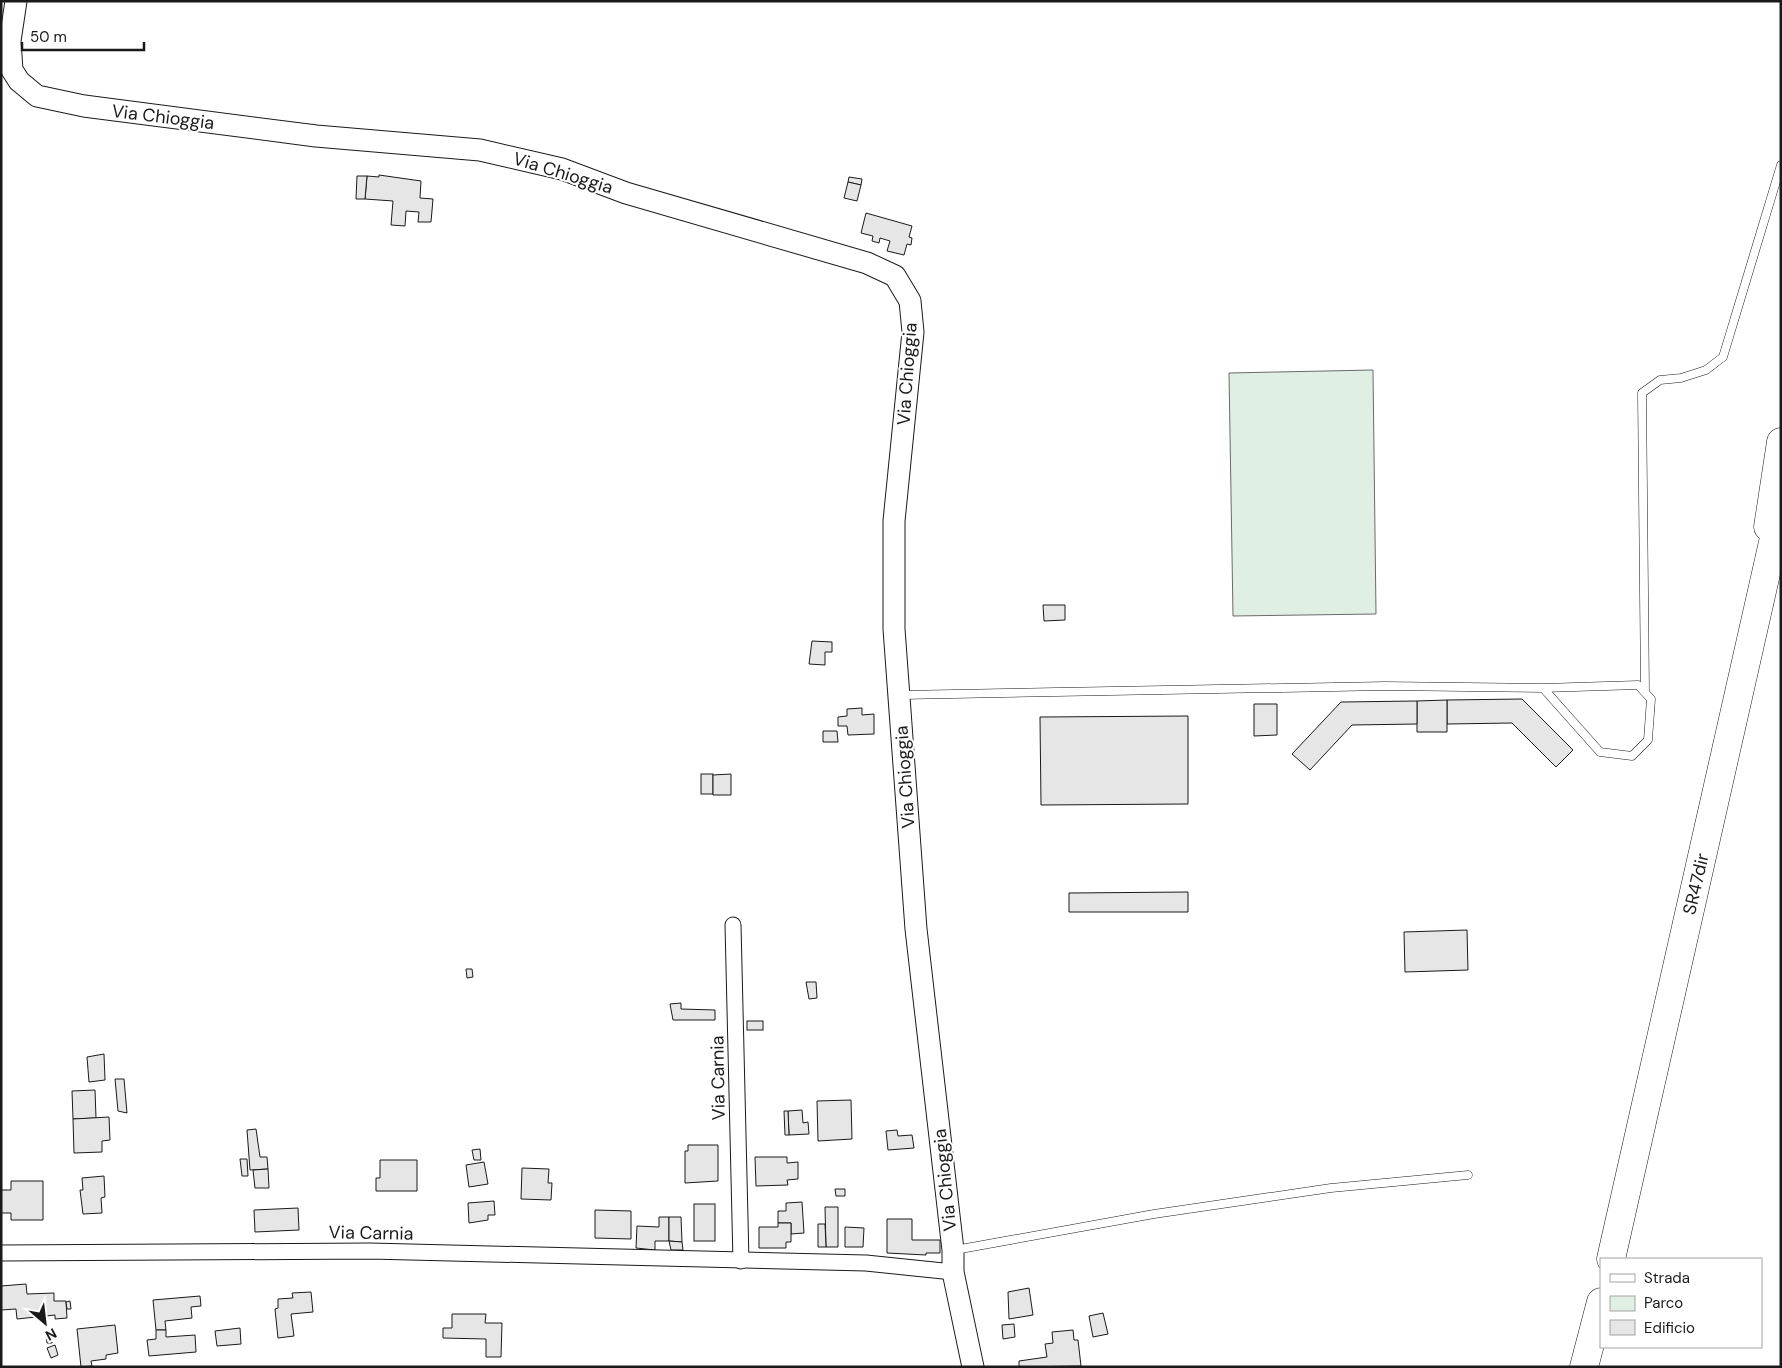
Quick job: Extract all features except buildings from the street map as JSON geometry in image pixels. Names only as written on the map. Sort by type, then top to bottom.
[{"type":"highway","points":[[1760,603],[1773,483],[1781,442]]},
{"type":"highway","name":"SR47dir","points":[[1611,1258],[1781,508]]},
{"type":"highway","points":[[1760,603],[1781,544]]},
{"type":"highway","points":[[1584,1367],[1600,1306]]},
{"type":"street","name":"Via Chioggia","points":[[16,1],[10,41],[12,70],[19,81],[37,96],[84,106],[316,136],[480,150],[562,169],[626,193],[867,263],[895,276],[910,301],[913,332],[894,521],[894,629],[916,929],[953,1250],[953,1272],[973,1367]]},
{"type":"street","name":"Via Carnia","points":[[733,925],[741,1261]]},
{"type":"street","name":"Via Carnia","points":[[1,1253],[370,1251],[866,1263],[953,1272]]},
{"type":"lane","points":[[1645,692],[1642,393],[1660,380],[1681,378],[1706,370],[1723,357],[1781,165]]},
{"type":"lane","points":[[899,695],[1385,686],[1543,688],[1638,685],[1651,699],[1648,740],[1632,756],[1600,752],[1543,688]]},
{"type":"lane","points":[[953,1250],[1154,1214],[1331,1188],[1468,1175]]},
{"type":"green space","points":[[1373,370],[1376,614],[1233,616],[1229,373]]}]
